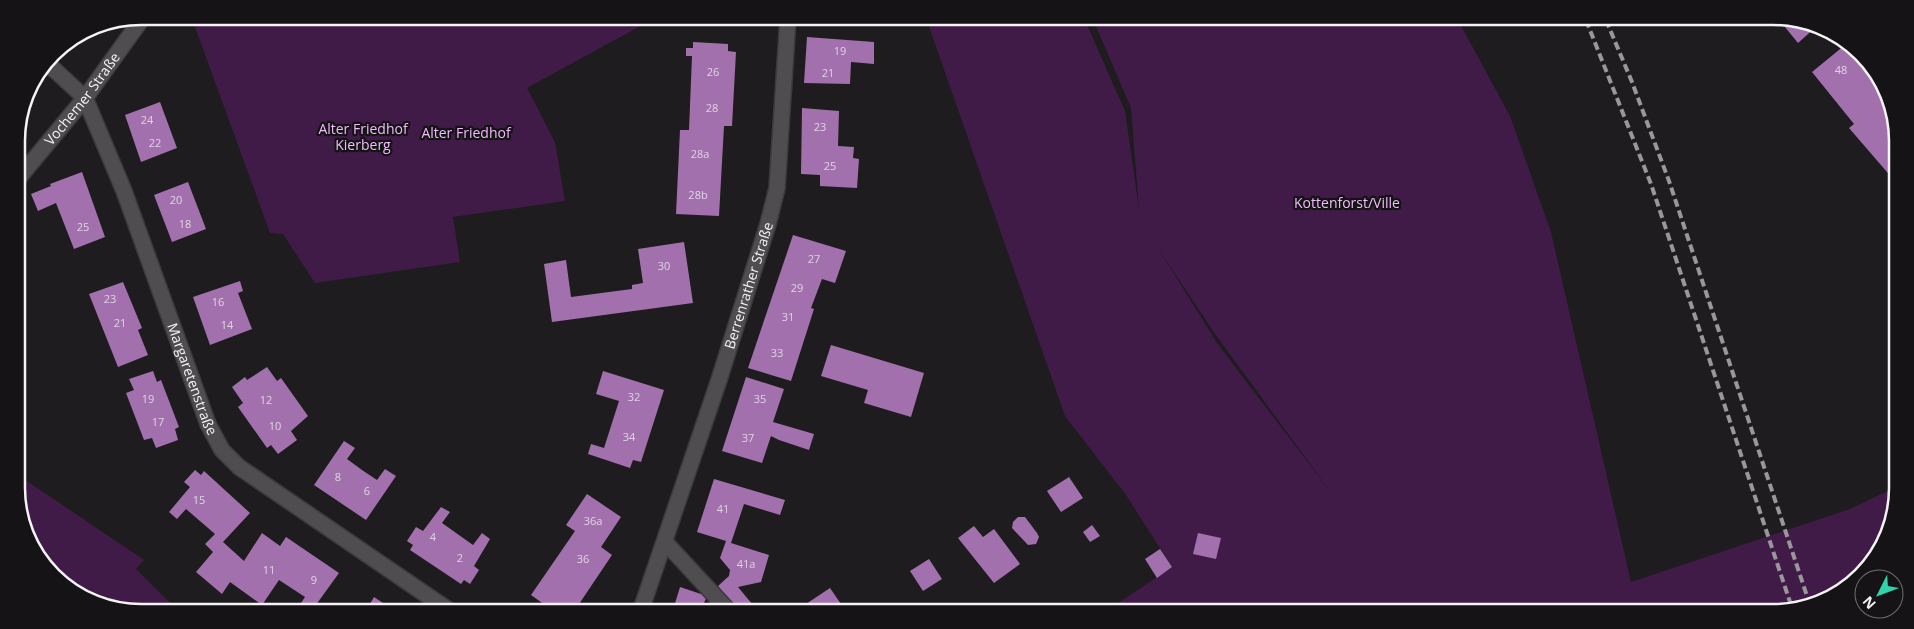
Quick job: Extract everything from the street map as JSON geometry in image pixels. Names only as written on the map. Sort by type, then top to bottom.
[{"type":"street","name":"Vochemer Straße","points":[[25,170],[85,98],[137,25]]},
{"type":"street","name":"Berrenrather Straße","points":[[644,604],[762,242],[777,188],[788,25]]},
{"type":"street","name":"Margaretenstraße","points":[[52,67],[85,98],[124,191],[208,424],[222,450],[239,466],[440,604]]},
{"type":"street","points":[[665,542],[722,604]]},
{"type":"green space","name":"Alter Friedhof Kierberg","points":[[194,25],[642,25],[527,88],[555,142],[565,201],[453,217],[460,262],[315,283],[283,234],[270,233]]},
{"type":"green space","name":"Kottenforst/Ville","points":[[928,25],[1086,25],[1125,111],[1139,209],[1131,108],[1095,25],[1461,25],[1510,116],[1551,232],[1631,582],[1850,509],[1889,490],[1885,518],[1880,533],[1860,565],[1838,584],[1818,595],[1796,602],[1781,604],[1116,604],[1172,567],[1126,495],[1065,416]],"holes":[[[1158,248],[1215,334],[1332,494],[1217,343]]]},
{"type":"green space","points":[[25,480],[144,560],[136,569],[171,604],[126,603],[111,600],[96,595],[70,580],[54,565],[37,539],[27,511]]},
{"type":"building","points":[[1784,26],[1811,32],[1798,43]]},
{"type":"building","points":[[807,37],[874,42],[874,64],[851,62],[850,84],[804,83]]},
{"type":"building","points":[[693,42],[728,44],[728,51],[736,52],[732,126],[724,126],[719,216],[676,214],[680,130],[689,130],[692,56],[686,56],[686,48],[693,48]]},
{"type":"building","points":[[1842,48],[1860,64],[1877,90],[1887,118],[1889,174],[1849,128],[1854,124],[1812,72]]},
{"type":"building","points":[[160,102],[177,148],[141,162],[125,115]]},
{"type":"building","points":[[802,108],[839,111],[838,146],[854,147],[853,158],[859,159],[857,188],[820,186],[820,175],[801,174]]},
{"type":"building","points":[[82,172],[105,237],[74,249],[56,203],[38,211],[31,194],[51,186],[50,184]]},
{"type":"building","points":[[188,182],[206,229],[172,242],[154,195]]},
{"type":"building","points":[[793,235],[846,251],[835,283],[822,279],[811,308],[814,309],[791,381],[748,368]]},
{"type":"building","points":[[684,242],[693,303],[552,322],[544,264],[566,260],[571,297],[632,289],[632,285],[643,283],[638,249]]},
{"type":"building","points":[[240,281],[243,291],[238,293],[252,329],[210,345],[193,297]]},
{"type":"building","points":[[123,282],[142,328],[138,330],[148,355],[118,367],[89,294]]},
{"type":"building","points":[[831,345],[924,373],[911,417],[864,403],[868,390],[821,376]]},
{"type":"building","points":[[267,367],[277,381],[281,378],[308,416],[291,431],[297,440],[278,454],[271,445],[267,448],[238,407],[243,403],[232,387],[245,377],[247,380]]},
{"type":"building","points":[[153,371],[157,382],[161,380],[179,427],[175,429],[178,440],[156,448],[152,438],[144,440],[126,393],[134,390],[129,379]]},
{"type":"building","points":[[603,371],[664,390],[641,462],[633,460],[630,468],[588,454],[591,444],[604,448],[619,401],[596,394]]},
{"type":"building","points":[[746,377],[784,389],[773,422],[814,434],[809,450],[771,436],[762,463],[722,451]]},
{"type":"building","points":[[344,441],[355,448],[347,459],[362,470],[377,480],[385,469],[396,476],[366,520],[314,485]]},
{"type":"building","points":[[195,470],[201,475],[204,471],[250,513],[223,542],[244,561],[262,533],[280,546],[286,537],[339,573],[317,604],[300,604],[305,597],[279,580],[263,604],[230,582],[222,594],[196,572],[213,552],[205,544],[215,534],[186,509],[177,519],[169,512],[190,487],[184,482]]},
{"type":"building","points":[[1069,477],[1083,498],[1061,512],[1047,491]]},
{"type":"building","points":[[714,479],[785,500],[780,515],[744,504],[731,543],[769,555],[761,582],[738,587],[752,604],[733,604],[718,586],[729,576],[730,570],[720,558],[726,541],[697,532]]},
{"type":"building","points":[[587,494],[621,517],[601,547],[612,555],[579,604],[544,604],[531,595],[575,531],[566,525]]},
{"type":"building","points":[[441,507],[450,512],[442,523],[473,545],[482,533],[490,539],[474,566],[479,570],[470,584],[464,580],[461,584],[410,550],[413,545],[407,541],[416,527],[423,531]]},
{"type":"building","points":[[1018,517],[1025,517],[1037,533],[1039,537],[1036,544],[1028,545],[1012,528],[1013,522]]},
{"type":"building","points":[[1092,525],[1100,536],[1090,542],[1083,532]]},
{"type":"building","points":[[974,526],[983,537],[994,529],[1020,564],[994,583],[958,538]]},
{"type":"building","points":[[1198,533],[1221,538],[1216,559],[1193,554]]},
{"type":"building","points":[[1160,549],[1172,567],[1157,578],[1145,559]]},
{"type":"building","points":[[929,559],[942,579],[923,591],[910,571]]},
{"type":"building","points":[[680,587],[707,596],[704,603],[706,604],[675,604]]},
{"type":"building","points":[[830,588],[841,604],[806,604]]},
{"type":"building","points":[[374,597],[384,604],[370,604]]},
{"type":"railway","points":[[1588,25],[1651,184],[1790,603]]},
{"type":"railway","points":[[1608,25],[1632,82],[1669,181],[1808,599]]},
{"type":"park label","name":"Alter Friedhof","points":[[466,133]]}]
